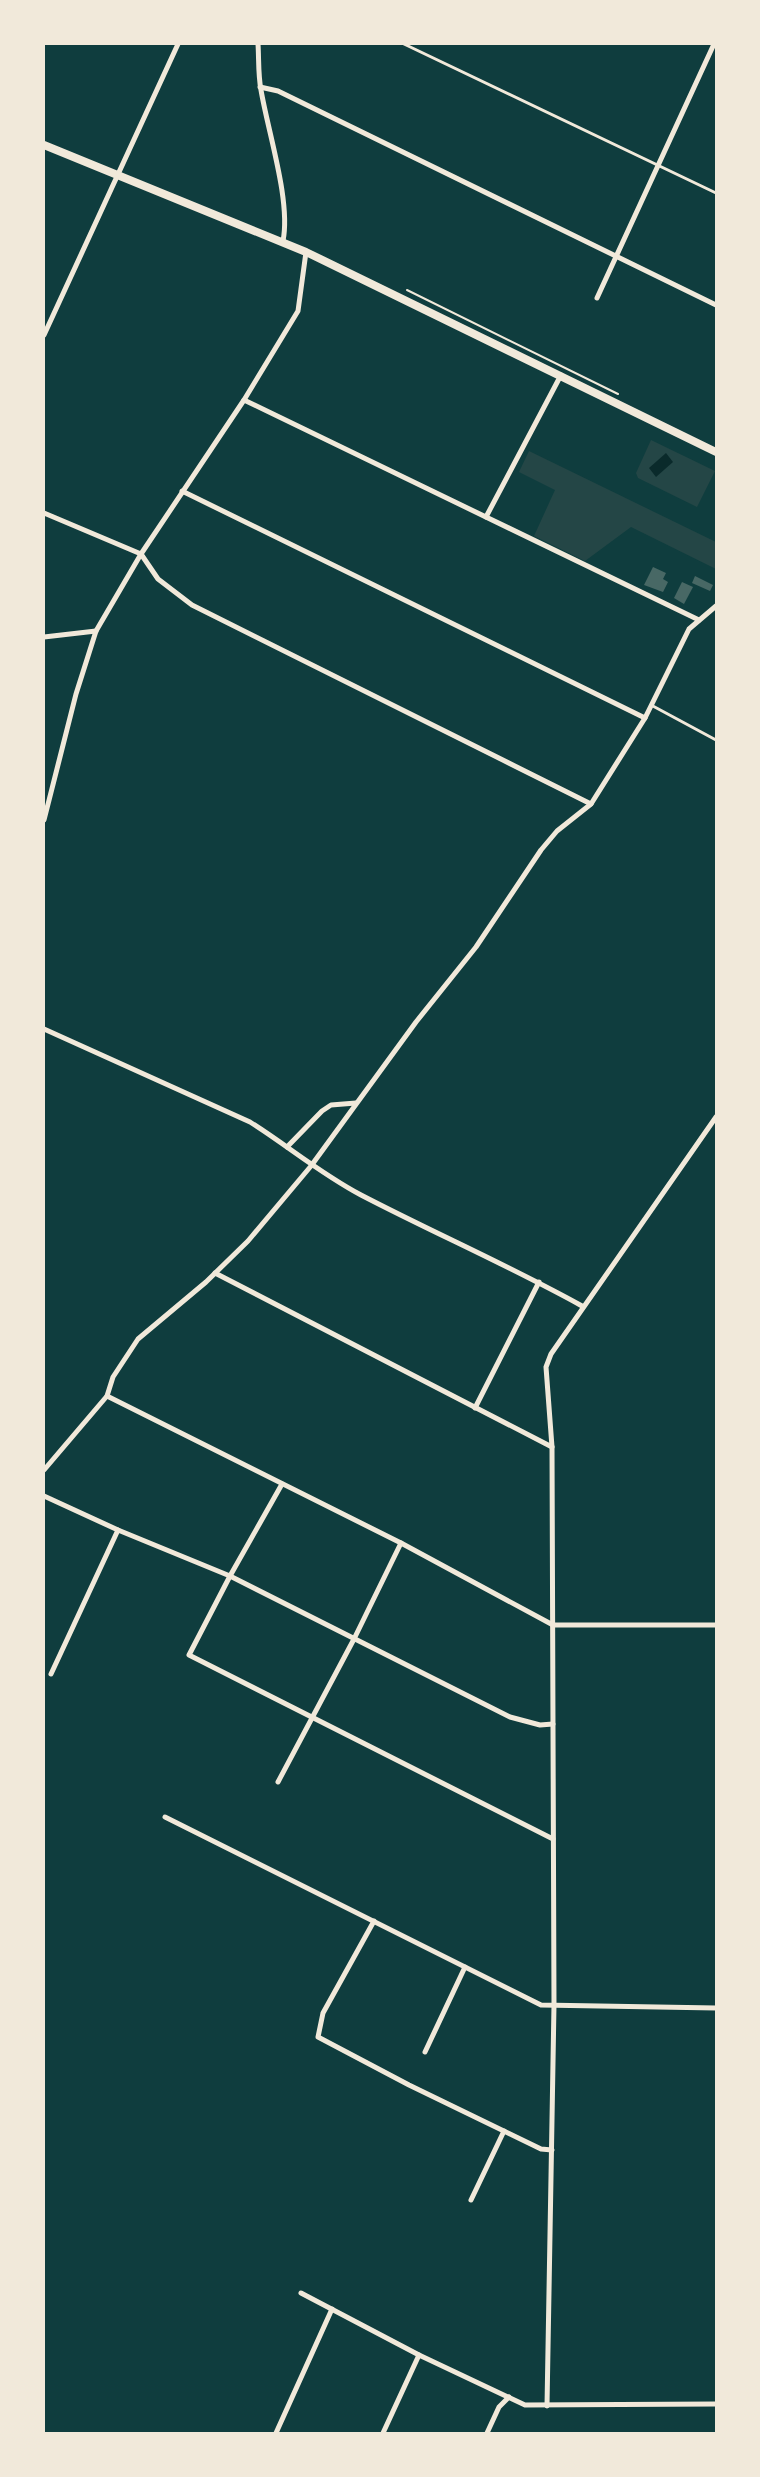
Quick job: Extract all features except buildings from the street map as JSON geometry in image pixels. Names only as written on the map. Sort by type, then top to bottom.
[{"type":"street","points":[[44,335],[178,44]]},
{"type":"street","points":[[258,44],[260,88],[284,205],[285,230],[283,241]]},
{"type":"street","points":[[597,298],[713,44]]},
{"type":"street","points":[[260,88],[278,91],[716,305]]},
{"type":"street","points":[[44,145],[283,241],[716,452]]},
{"type":"street","points":[[44,819],[76,694],[96,631],[141,554],[244,400],[298,311],[306,252]]},
{"type":"street","points":[[486,517],[561,375]]},
{"type":"street","points":[[244,400],[699,620]]},
{"type":"street","points":[[182,491],[646,718]]},
{"type":"street","points":[[44,513],[141,554],[158,579],[192,605],[591,804]]},
{"type":"street","points":[[44,1470],[107,1396],[113,1377],[138,1339],[215,1273],[262,1227],[311,1166],[356,1103],[476,947],[541,850],[557,831],[591,804],[646,718],[689,630],[716,606]]},
{"type":"street","points":[[44,637],[96,631]]},
{"type":"street","points":[[44,1028],[250,1122],[311,1166],[360,1195],[539,1282],[582,1306]]},
{"type":"street","points":[[287,1147],[331,1105],[356,1103]]},
{"type":"street","points":[[548,2406],[554,2005],[552,1448],[546,1367],[551,1354],[582,1306],[716,1117]]},
{"type":"street","points":[[215,1273],[552,1448]]},
{"type":"street","points":[[475,1408],[539,1282]]},
{"type":"street","points":[[107,1396],[401,1543],[553,1625],[716,1625]]},
{"type":"street","points":[[282,1484],[230,1576],[189,1655],[553,1839]]},
{"type":"street","points":[[44,1496],[118,1530],[230,1576],[510,1718],[540,1725],[553,1724]]},
{"type":"street","points":[[51,1674],[118,1530]]},
{"type":"street","points":[[278,1782],[354,1639],[401,1543]]},
{"type":"street","points":[[165,1816],[541,2005],[716,2008]]},
{"type":"street","points":[[374,1921],[323,2013],[318,2037],[409,2085],[541,2149],[552,2150]]},
{"type":"street","points":[[425,2052],[465,1967]]},
{"type":"street","points":[[471,2200],[504,2131]]},
{"type":"street","points":[[301,2293],[419,2355],[525,2405],[716,2404]]},
{"type":"street","points":[[276,2433],[332,2309]]},
{"type":"street","points":[[383,2433],[419,2355]]},
{"type":"street","points":[[487,2433],[499,2407],[509,2397]]},
{"type":"lane","points":[[404,44],[716,192]]},
{"type":"lane","points":[[651,705],[716,740]]},
{"type":"path","points":[[407,290],[619,394]]},
{"type":"shaded area","points":[[651,440],[715,471],[697,507],[638,478],[636,473]]},
{"type":"shaded area","points":[[529,451],[716,542],[716,569],[631,527],[585,561],[534,536],[555,490],[519,472]]},
{"type":"shaded area","points":[[666,453],[673,462],[656,477],[649,468]]}]
